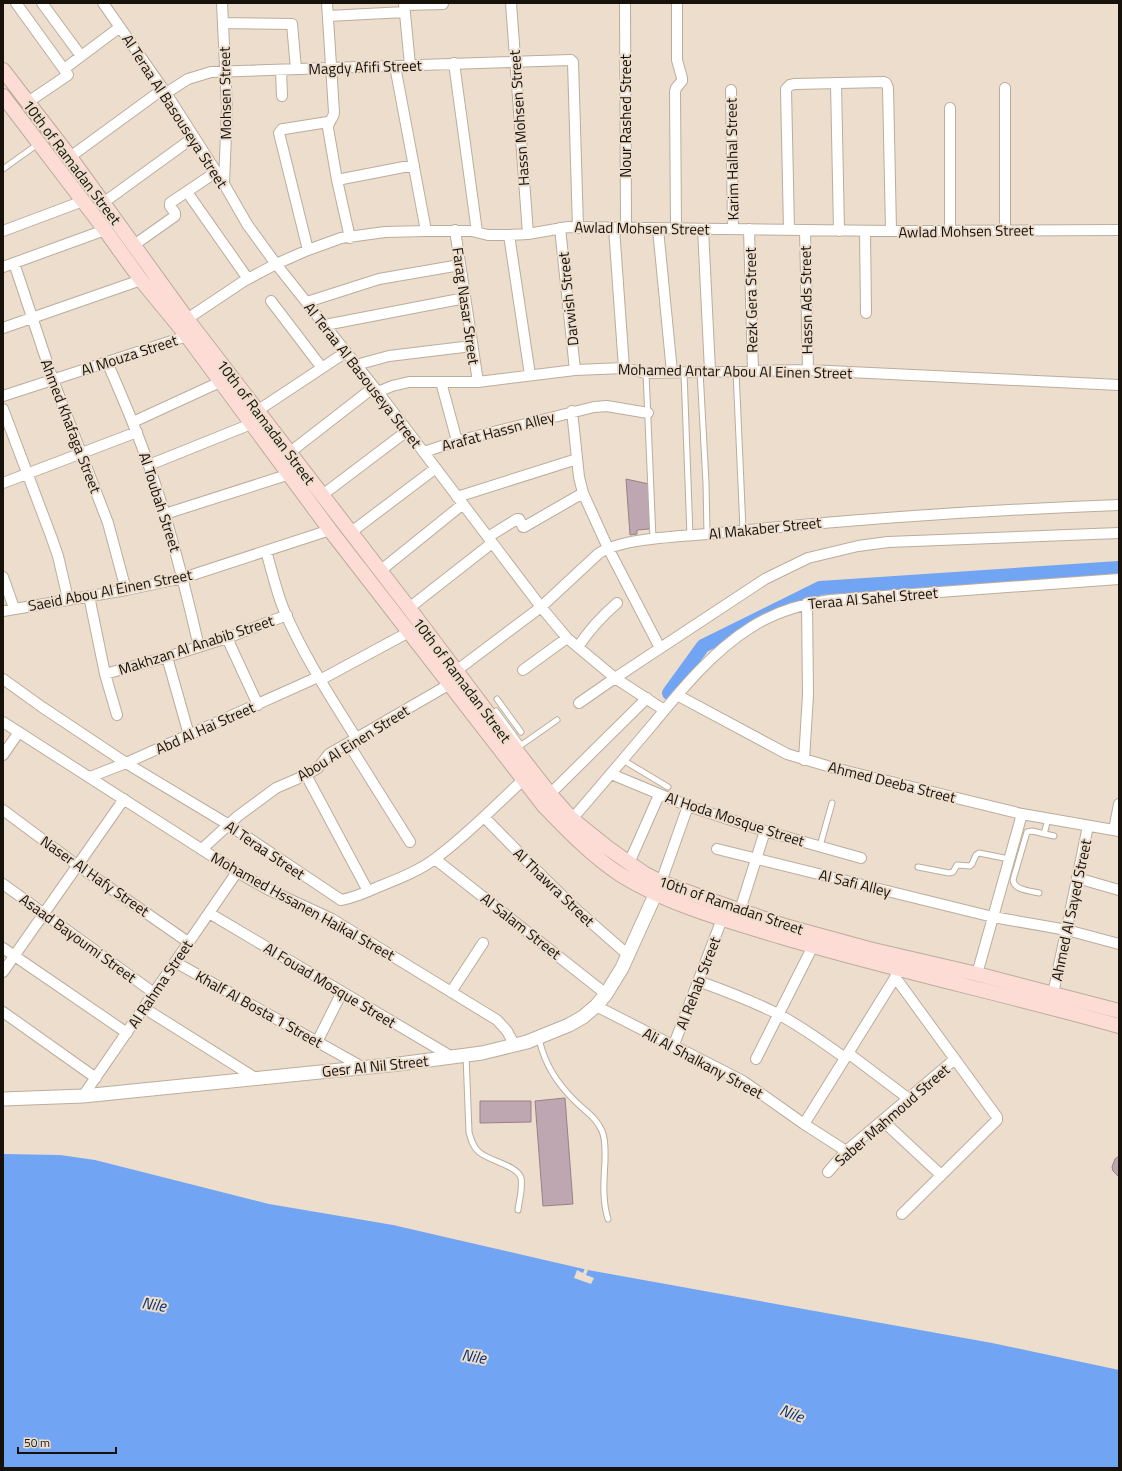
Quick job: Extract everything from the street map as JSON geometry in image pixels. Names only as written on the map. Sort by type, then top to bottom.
[{"type":"main road","name":"10th of Ramadan Street","points":[[3,70],[46,124],[187,319],[254,417],[290,474],[330,530],[409,632],[453,678],[493,714],[518,747],[550,794],[572,819],[644,874],[658,888],[722,919],[898,973],[1119,1026]]},
{"type":"main road","name":"10th of Ramadan Street","points":[[3,96],[105,230],[141,280],[187,336],[220,382],[289,453],[380,571],[408,608],[453,678],[523,780],[544,806],[565,828],[587,847],[620,874],[658,888],[740,910],[785,926],[1119,1011]]},
{"type":"main road","points":[[35,138],[46,124]]},
{"type":"street","points":[[16,3],[68,75],[28,102]]},
{"type":"street","name":"Al Teraa Al Basouseya Street","points":[[103,3],[164,91],[224,184],[247,224],[276,264],[424,452],[541,607],[567,638],[615,678],[664,710]]},
{"type":"street","name":"Mohsen Street","points":[[222,3],[226,71],[224,184]]},
{"type":"street","points":[[308,250],[279,133],[282,129],[328,122],[334,116],[327,3]]},
{"type":"street","name":"Hassn Mohsen Street","points":[[511,3],[528,234]]},
{"type":"street","name":"Nour Rashed Street","points":[[625,3],[626,228]]},
{"type":"street","points":[[676,229],[675,92],[682,78],[678,60],[677,3]]},
{"type":"street","points":[[328,16],[442,4]]},
{"type":"street","points":[[47,5],[81,56]]},
{"type":"street","points":[[404,7],[410,65]]},
{"type":"street","points":[[223,23],[292,24],[294,28],[296,69]]},
{"type":"street","points":[[64,68],[120,27]]},
{"type":"street","name":"Magdy Afifi Street","points":[[70,157],[164,91],[188,78],[211,72],[572,60],[578,228]]},
{"type":"street","points":[[454,63],[477,232]]},
{"type":"street","points":[[395,66],[426,231]]},
{"type":"street","points":[[281,70],[282,96]]},
{"type":"street","points":[[789,230],[786,89],[790,85],[794,84],[884,82],[888,88],[890,232]]},
{"type":"street","points":[[836,83],[839,231]]},
{"type":"street","points":[[1005,88],[1005,230]]},
{"type":"street","name":"Karim Halhal Street","points":[[731,90],[733,229]]},
{"type":"street","points":[[950,108],[950,231]]},
{"type":"street","points":[[328,122],[329,139],[350,238]]},
{"type":"street","points":[[102,203],[194,138]]},
{"type":"street","points":[[337,180],[414,165]]},
{"type":"street","points":[[134,245],[175,216],[170,203],[216,172]]},
{"type":"street","points":[[187,192],[248,279]]},
{"type":"street","points":[[3,231],[83,201]]},
{"type":"street","name":"Awlad Mohsen Street","points":[[187,319],[248,279],[276,264],[332,241],[385,232],[455,230],[477,232],[488,235],[509,235],[528,234],[560,228],[749,229],[890,232],[1119,230]]},
{"type":"street","name":"Darwish Street","points":[[560,228],[575,370]]},
{"type":"street","points":[[614,228],[624,368]]},
{"type":"street","points":[[658,229],[672,372]]},
{"type":"street","points":[[702,229],[705,371]]},
{"type":"street","name":"Rezk Gera Street","points":[[749,229],[753,370]]},
{"type":"street","points":[[3,267],[105,230]]},
{"type":"street","name":"Farag Nasar Street","points":[[455,230],[478,382]]},
{"type":"street","name":"Hassn Ads Street","points":[[805,230],[808,370]]},
{"type":"street","points":[[865,231],[866,313]]},
{"type":"street","points":[[509,235],[530,375]]},
{"type":"street","name":"Ahmed Khafaga Street","points":[[14,263],[53,380],[108,523],[126,590]]},
{"type":"street","points":[[307,302],[379,279],[460,266]]},
{"type":"street","points":[[3,328],[141,280]]},
{"type":"street","points":[[325,325],[465,298]]},
{"type":"street","points":[[272,301],[322,368]]},
{"type":"street","name":"Al Mouza Street","points":[[3,396],[187,336]]},
{"type":"street","points":[[356,365],[389,356],[472,346]]},
{"type":"street","points":[[149,465],[254,417],[346,352]]},
{"type":"street","name":"Al Toubah Street","points":[[107,362],[137,432],[165,514],[183,578],[199,647]]},
{"type":"street","name":"Mohamed Antar Abou Al Einen Street","points":[[289,453],[376,390],[409,382],[478,382],[575,370],[624,368],[646,372],[808,370],[1119,384]]},
{"type":"street","points":[[133,422],[220,382]]},
{"type":"street","points":[[441,382],[457,441]]},
{"type":"street","name":"Arafat Hassn Alley","points":[[424,452],[457,441],[572,411],[594,407],[608,406],[648,413]]},
{"type":"street","points":[[3,410],[58,556],[68,599]]},
{"type":"street","points":[[572,411],[579,477],[583,493],[608,548],[660,648]]},
{"type":"street","points":[[322,496],[407,431]]},
{"type":"street","points":[[3,483],[137,432]]},
{"type":"street","points":[[380,571],[460,501],[577,459]]},
{"type":"street","points":[[350,533],[436,468]]},
{"type":"street","points":[[165,514],[290,474]]},
{"type":"street","points":[[408,608],[517,519],[524,527],[583,493]]},
{"type":"street","name":"Al Makaber Street","points":[[453,678],[541,607],[598,554],[608,548],[653,539],[861,519],[1050,507],[1119,505]]},
{"type":"street","name":"Saeid Abou Al Einen Street","points":[[3,611],[126,590],[183,578],[330,530]]},
{"type":"street","points":[[579,704],[615,678],[764,579],[795,564],[814,557],[858,546],[888,542],[1119,533]]},
{"type":"street","points":[[266,551],[287,615],[352,740],[410,842]]},
{"type":"street","points":[[3,577],[14,608]]},
{"type":"street","name":"Teraa Al Sahel Street","points":[[572,819],[664,710],[718,653],[751,627],[769,617],[807,603],[830,600],[1119,578]]},
{"type":"street","points":[[89,596],[105,674],[117,715]]},
{"type":"street","points":[[578,647],[602,616],[617,603]]},
{"type":"street","points":[[804,760],[808,695],[807,603]]},
{"type":"street","name":"Makhzan Al Anabib Street","points":[[105,674],[167,657],[227,638],[287,615]]},
{"type":"street","name":"Abd Al Hai Street","points":[[90,777],[126,763],[319,678],[409,632]]},
{"type":"street","points":[[227,638],[258,704]]},
{"type":"street","points":[[523,670],[567,638]]},
{"type":"street","points":[[167,657],[189,735]]},
{"type":"street","name":"Abou Al Einen Street","points":[[202,849],[229,825],[276,788],[318,768],[327,755],[453,678]]},
{"type":"street","name":"Al Teraa Street","points":[[3,679],[126,763],[229,825],[338,899],[345,900],[368,891],[414,871],[435,859],[484,817],[523,780]]},
{"type":"street","name":"Ahmed Deeba Street","points":[[678,696],[787,754],[804,760],[1022,814],[1117,831]]},
{"type":"street","points":[[550,794],[647,698]]},
{"type":"street","name":"Mohamed Hssanen Haikal Street","points":[[3,722],[237,872],[267,889],[332,919],[497,1020],[507,1031],[515,1046]]},
{"type":"street","points":[[3,755],[19,732]]},
{"type":"street","name":"Al Hoda Mosque Street","points":[[611,774],[688,806],[765,831],[861,858]]},
{"type":"street","points":[[306,775],[368,891]]},
{"type":"street","points":[[629,864],[659,795]]},
{"type":"street","points":[[3,972],[124,799]]},
{"type":"street","points":[[1117,831],[1119,804]]},
{"type":"street","points":[[658,888],[688,806]]},
{"type":"street","name":"Naser Al Hafy Street","points":[[3,810],[78,865],[188,942]]},
{"type":"street","points":[[977,974],[993,917],[1014,854],[1022,814]]},
{"type":"street","name":"Al Thawra Street","points":[[484,817],[578,911],[627,954]]},
{"type":"street","name":"Ahmed Al Sayed Street","points":[[1053,994],[1088,826]]},
{"type":"street","points":[[740,910],[765,831]]},
{"type":"street","name":"Al Safi Alley","points":[[717,849],[993,917],[1066,930],[1119,944]]},
{"type":"street","name":"Al Salam Street","points":[[435,859],[606,994]]},
{"type":"street","name":"Al Rahma Street","points":[[83,1096],[237,872]]},
{"type":"street","points":[[1077,878],[1119,890]]},
{"type":"street","name":"Asaad Bayoumi Street","points":[[3,884],[154,993]]},
{"type":"street","name":"Gesr Al Nil Street","points":[[3,1100],[83,1096],[364,1068],[482,1053],[515,1046],[569,1025],[583,1017],[596,1006],[606,994],[622,968],[658,888]]},
{"type":"street","name":"Al Fouad Mosque Street","points":[[209,912],[452,1057]]},
{"type":"street","name":"Al Rehab Street","points":[[673,1047],[722,919]]},
{"type":"street","points":[[451,992],[483,943]]},
{"type":"street","points":[[756,1060],[813,946]]},
{"type":"street","points":[[3,948],[127,1033]]},
{"type":"street","name":"Khalf Al Bosta 1 Street","points":[[175,962],[364,1068]]},
{"type":"street","points":[[804,1124],[898,973],[955,1059],[997,1117],[997,1120],[902,1214]]},
{"type":"street","points":[[698,981],[739,996],[778,1015],[847,1055],[908,1099]]},
{"type":"street","points":[[317,1042],[342,992]]},
{"type":"street","name":"Ali Al Shalkany Street","points":[[596,1006],[673,1047],[743,1081],[846,1152]]},
{"type":"street","points":[[144,1008],[258,1079]]},
{"type":"street","points":[[3,1012],[96,1078]]},
{"type":"street","name":"Saber Mahmoud Street","points":[[828,1172],[846,1152],[955,1059]]},
{"type":"street","points":[[883,1121],[941,1175]]},
{"type":"lane","points":[[3,168],[35,138]]},
{"type":"lane","points":[[705,371],[707,534]]},
{"type":"lane","points":[[736,371],[744,530]]},
{"type":"lane","points":[[646,372],[653,539]]},
{"type":"lane","points":[[684,372],[690,536]]},
{"type":"lane","points":[[497,700],[521,732]]},
{"type":"lane","points":[[493,714],[502,707]]},
{"type":"lane","points":[[518,747],[556,720]]},
{"type":"lane","points":[[623,760],[668,787]]},
{"type":"lane","points":[[820,846],[832,804]]},
{"type":"lane","points":[[1044,834],[1048,819]]},
{"type":"lane","points":[[1039,893],[1017,887],[1013,883],[1014,854],[1027,832],[1032,831],[1054,836]]},
{"type":"lane","points":[[918,867],[949,873],[953,872],[957,865],[970,866],[976,855],[979,853],[1014,854]]},
{"type":"lane","points":[[538,1038],[544,1058],[554,1077],[577,1103],[594,1118],[601,1130],[605,1144],[604,1200],[608,1219]]},
{"type":"lane","points":[[466,1055],[469,1132],[471,1139],[479,1152],[513,1169],[519,1174],[521,1182],[518,1210]]},
{"type":"water","name":"Nile","points":[[3,1154],[60,1155],[95,1160],[269,1204],[393,1225],[588,1270],[992,1343],[1119,1370],[1119,1468],[3,1468]]},
{"type":"pier","points":[[585,1268],[588,1270],[586,1275],[594,1278],[591,1284],[574,1278],[577,1270],[583,1273]]},
{"type":"building","points":[[626,479],[649,484],[652,522],[649,529],[637,530],[637,534],[630,535]]},
{"type":"building","points":[[565,1098],[573,1204],[543,1206],[535,1101]]},
{"type":"building","points":[[480,1101],[531,1101],[531,1122],[480,1123]]},
{"type":"building","points":[[1119,1156],[1119,1177],[1113,1171],[1112,1167],[1115,1159]]},
{"type":"waterway","points":[[669,693],[703,646],[820,588],[1119,568]]}]
